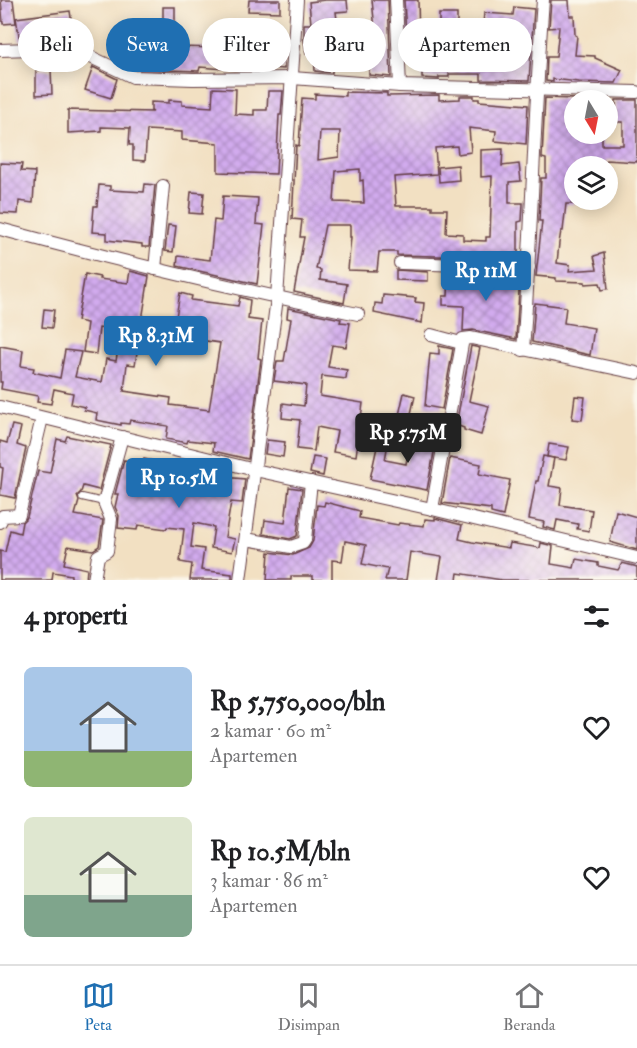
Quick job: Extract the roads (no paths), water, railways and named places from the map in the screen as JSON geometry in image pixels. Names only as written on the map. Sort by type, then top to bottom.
[{"type":"street","points":[[240,580],[277,298],[297,0]]},
{"type":"street","points":[[396,0],[400,86]]},
{"type":"street","points":[[523,350],[529,267],[536,89],[543,0]]},
{"type":"street","points":[[0,50],[63,48],[76,50],[133,76],[193,79],[292,78],[400,86],[637,92]]},
{"type":"street","points":[[155,269],[163,186]]},
{"type":"street","points":[[0,229],[277,298],[358,314]]},
{"type":"street","points":[[400,263],[529,267]]},
{"type":"street","points":[[430,335],[461,343]]},
{"type":"street","points":[[432,509],[463,339],[471,338],[637,373]]},
{"type":"street","points":[[0,407],[255,470],[637,558]]},
{"type":"street","points":[[0,522],[3,516],[20,515],[42,418]]},
{"type":"street","points":[[94,580],[98,556],[106,551],[111,519],[104,502],[122,437]]},
{"type":"street","points":[[246,539],[291,547],[303,543],[311,482]]},
{"type":"lane","points":[[82,497],[104,502]]}]
